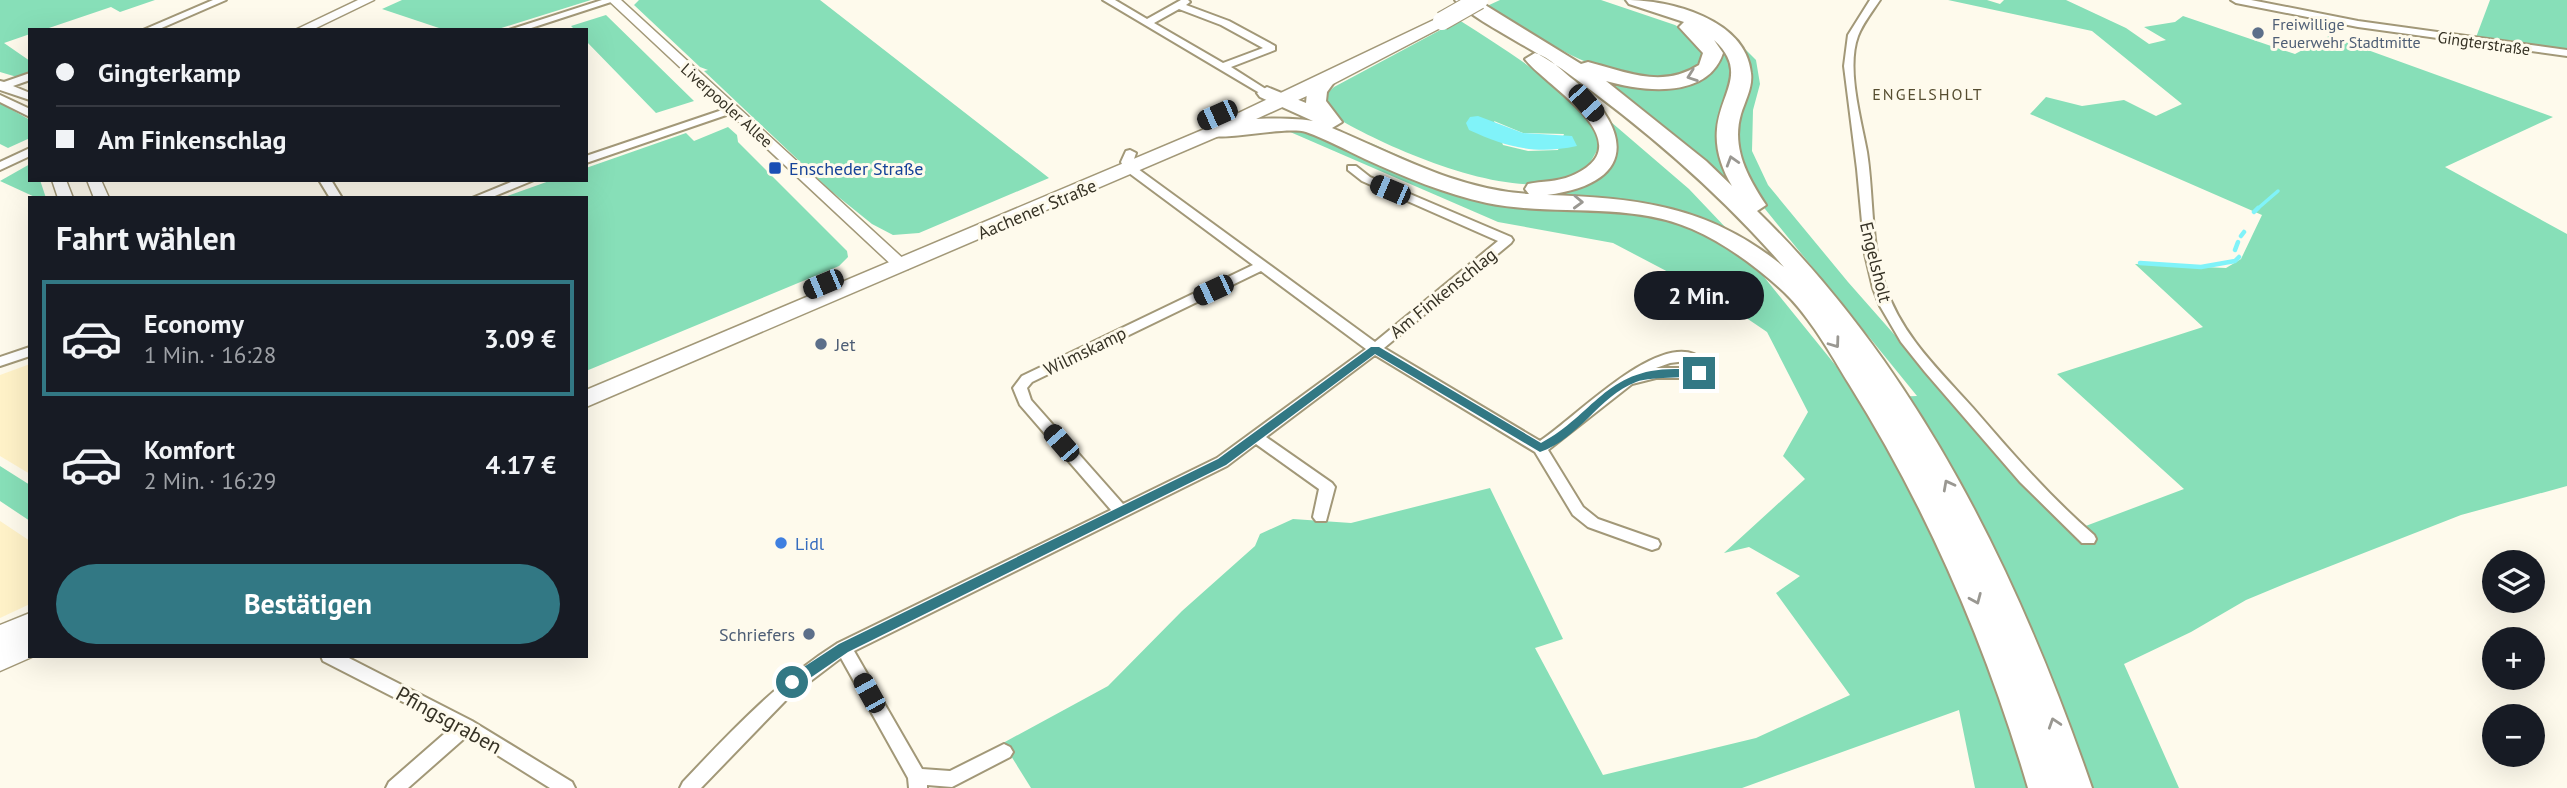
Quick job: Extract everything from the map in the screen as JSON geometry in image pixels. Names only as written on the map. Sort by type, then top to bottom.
[{"type":"highway","points":[[1464,0],[1531,47],[1700,185],[1794,274],[1863,349],[1908,413],[1980,545],[2014,618],[2046,699],[2075,788]]},
{"type":"highway","points":[[1437,11],[1593,70],[1632,81],[1680,80],[1696,76],[1708,68],[1713,53],[1695,31],[1664,16],[1612,0]]},
{"type":"highway","points":[[1635,0],[1693,19],[1719,34],[1734,49],[1742,75],[1727,128],[1730,161],[1794,274],[1904,450],[1949,537],[2012,683],[2045,788]]},
{"type":"highway","points":[[1213,132],[1276,122],[1333,129],[1473,182],[1528,190],[1574,183],[1602,164],[1609,148],[1607,133],[1586,103],[1531,47]]},
{"type":"highway","points":[[1325,81],[1317,92],[1316,102],[1333,129]]},
{"type":"highway","points":[[1274,99],[1470,192],[1515,200],[1633,205],[1688,217],[1721,232],[1794,274]]},
{"type":"main road","name":"Aachener Straße","points":[[588,399],[897,261],[1274,99],[1325,81],[1452,0]]},
{"type":"main road","name":"Aachener Straße","points":[[1130,161],[1213,132],[1359,50],[1437,11],[1479,0]]},
{"type":"main road","name":"Aachener Straße","points":[[588,383],[897,261]]},
{"type":"main road","points":[[0,637],[28,624]]},
{"type":"main road","points":[[0,660],[28,647]]},
{"type":"street","points":[[153,28],[221,0]]},
{"type":"street","points":[[305,28],[368,0]]},
{"type":"street","points":[[321,28],[384,0]]},
{"type":"street","points":[[521,28],[613,0]]},
{"type":"street","name":"Liverpooler Allee","points":[[613,0],[897,261]]},
{"type":"street","points":[[1108,0],[1274,99]]},
{"type":"street","name":"Engelsholt","points":[[1875,0],[1856,29],[1849,57],[1862,159],[1864,215],[1879,286],[1888,311],[1902,335],[2025,479],[2088,539]]},
{"type":"street","name":"Gingterstraße","points":[[2236,0],[2275,4],[2420,34],[2567,53]]},
{"type":"street","points":[[1147,23],[1184,3],[1271,48],[1222,67]]},
{"type":"street","points":[[2,86],[28,77]]},
{"type":"street","points":[[2,86],[28,96]]},
{"type":"street","points":[[0,97],[28,113]]},
{"type":"street","points":[[588,159],[731,110]]},
{"type":"street","points":[[4,161],[28,154]]},
{"type":"street","name":"Am Finkenschlag","points":[[1130,161],[1260,267],[1375,349],[1540,448],[1578,511],[1593,523],[1652,544]]},
{"type":"street","name":"Am Finkenschlag","points":[[1352,168],[1366,180],[1507,240],[1375,349]]},
{"type":"street","points":[[484,196],[522,182]]},
{"type":"street","name":"Wilmskamp","points":[[1120,511],[1025,402],[1020,388],[1027,379],[1260,267]]},
{"type":"street","points":[[689,788],[777,694],[805,671],[844,648],[1222,462],[1375,349]]},
{"type":"street","points":[[0,362],[28,352]]},
{"type":"street","points":[[0,369],[28,360]]},
{"type":"street","points":[[1540,448],[1558,439],[1612,391],[1632,379]]},
{"type":"street","points":[[1257,438],[1327,487],[1321,517]]},
{"type":"street","points":[[844,648],[918,782],[952,779],[1004,752]]},
{"type":"street","name":"Pfingsgraben","points":[[333,658],[466,726],[566,788]]},
{"type":"street","points":[[395,788],[466,726]]},
{"type":"shaded area","points":[[28,365],[28,473],[0,456],[0,375]]},
{"type":"shaded area","points":[[0,521],[28,540],[28,605],[0,618]]},
{"type":"green space","points":[[0,0],[155,0],[120,12],[111,7],[49,28],[28,28],[28,35],[4,43],[28,60],[28,74],[17,77],[0,72]]},
{"type":"green space","points":[[402,0],[591,0],[501,28],[439,28],[382,9]]},
{"type":"green space","points":[[639,0],[820,0],[1049,178],[919,233],[893,235],[872,224],[831,191],[704,71],[708,70],[700,67],[634,5]]},
{"type":"green space","points":[[1500,0],[1601,0],[1675,25],[1685,31],[1705,52],[1701,65],[1674,75],[1646,78],[1618,73],[1562,51],[1487,6]]},
{"type":"green space","points":[[1621,0],[1668,12],[1706,29],[1734,62],[1730,181],[1598,75],[1631,83],[1713,69],[1695,29],[1675,18]]},
{"type":"green space","points":[[1948,0],[1987,0],[2000,4],[2004,0],[2066,0],[2126,28],[2149,44],[2166,40],[2144,27],[2175,22],[2183,16],[2295,54],[2329,36],[2553,117],[2445,167],[2567,234],[2567,486],[2461,515],[2287,583],[2246,600],[2191,632],[2124,664],[2179,788],[1975,788],[1959,710],[1742,788],[1031,788],[1003,743],[1108,686],[1182,611],[1255,546],[1260,534],[1293,519],[1351,523],[1490,488],[1563,639],[1535,648],[1603,775],[1756,738],[1850,695],[1776,593],[1800,576],[1749,547],[1724,553],[1805,479],[1783,456],[1808,412],[1767,332],[1714,296],[1613,243],[1498,222],[1274,125],[1294,126],[1454,195],[1496,203],[1647,214],[1710,232],[1756,267],[1862,398],[1917,396],[1761,204],[1737,157],[1733,37],[1756,60],[1760,84],[1753,110],[1752,151],[1768,185],[1848,282],[2048,509],[2075,530],[2184,489],[2057,374],[2203,327],[2135,264],[2226,268],[2241,259],[2262,215],[2030,114],[2046,97],[2082,106],[2124,100],[2156,116],[2182,104],[2092,31]]},
{"type":"green space","points":[[2490,0],[2567,0],[2567,51],[2475,40]]},
{"type":"green space","points":[[606,15],[694,101],[656,113],[588,43],[588,28],[571,26]]},
{"type":"green space","points":[[1459,20],[1521,61],[1565,95],[1595,124],[1599,145],[1591,161],[1569,178],[1538,184],[1501,181],[1460,172],[1419,157],[1349,125],[1326,111],[1322,98],[1334,87]],"holes":[[[1494,121],[1523,133],[1564,134],[1558,150],[1528,151],[1503,145]]]},
{"type":"green space","points":[[0,103],[28,119],[28,139],[8,148],[0,144]]},
{"type":"green space","points":[[1604,116],[1689,189],[1727,229],[1694,216],[1662,208],[1601,200],[1507,194],[1461,186],[1364,144],[1368,142],[1467,182],[1521,193],[1546,193],[1577,184],[1616,148],[1617,139]]},
{"type":"green space","points":[[728,127],[737,135],[738,142],[847,251],[848,257],[839,266],[588,370],[588,196],[508,196],[546,182],[588,182],[588,167],[686,133],[694,141]]},
{"type":"green space","points":[[28,165],[28,182],[41,182],[45,196],[33,196],[0,181]]},
{"type":"green space","points":[[0,466],[28,484],[28,520],[0,501]]},
{"type":"water","points":[[1478,116],[1523,133],[1572,136],[1577,146],[1548,150],[1508,145],[1469,130],[1466,123],[1470,117]]},
{"type":"waterway","points":[[2256,210],[2278,191]]},
{"type":"waterway","points":[[2241,236],[2244,232]]},
{"type":"waterway","points":[[2235,250],[2238,242]]},
{"type":"waterway","points":[[2140,263],[2201,267],[2235,261],[2239,257]]},
{"type":"place","name":"Freiwillige Feuerwehr Stadtmitte","points":[[2258,33]]},
{"type":"place","name":"Enscheder Straße","points":[[775,168]]},
{"type":"place","name":"Jet","points":[[821,344]]},
{"type":"place","name":"Lidl","points":[[781,543]]},
{"type":"place","name":"Schriefers","points":[[809,634]]},
{"type":"district","name":"ENGELSHOLT","points":[[1928,94]]},
{"type":"route","points":[[792,682],[844,648],[1222,462],[1375,349],[1540,448],[1558,439],[1612,391],[1632,379],[1662,372],[1699,373]]}]
